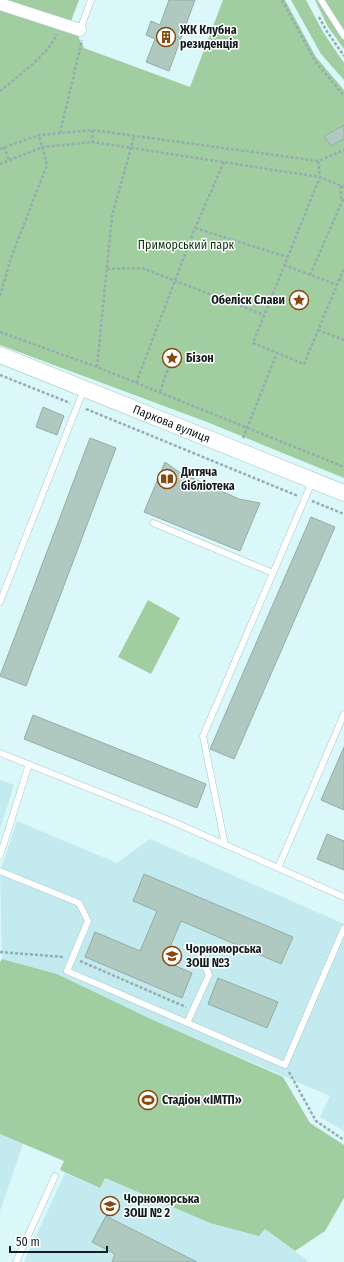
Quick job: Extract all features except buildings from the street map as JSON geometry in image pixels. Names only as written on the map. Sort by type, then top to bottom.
[{"type":"street","points":[[0,4],[80,30]]},
{"type":"street","name":"Паркова вулиця","points":[[0,355],[344,493]]},
{"type":"lane","points":[[80,30],[91,0]]},
{"type":"lane","points":[[321,0],[344,36]]},
{"type":"lane","points":[[0,602],[84,388]]},
{"type":"lane","points":[[225,845],[203,736],[313,480]]},
{"type":"lane","points":[[153,523],[273,573]]},
{"type":"lane","points":[[278,868],[344,714]]},
{"type":"lane","points":[[0,753],[225,845],[344,896]]},
{"type":"lane","points":[[0,856],[29,764]]},
{"type":"lane","points":[[0,871],[79,903],[88,921],[67,971],[285,1065],[344,928]]},
{"type":"lane","points":[[186,947],[199,952],[209,975],[187,1023]]},
{"type":"lane","points":[[16,1262],[55,1176]]},
{"type":"path","points":[[282,0],[315,61],[344,96]]},
{"type":"path","points":[[317,12],[326,30],[344,56]]},
{"type":"path","points":[[0,91],[24,72],[54,42],[61,24]]},
{"type":"path","points":[[60,133],[82,40],[80,30]]},
{"type":"path","points":[[92,130],[93,142]]},
{"type":"path","points":[[0,150],[39,135],[92,130],[134,137],[318,161],[344,150]]},
{"type":"path","points":[[0,296],[11,258],[47,165],[39,135]]},
{"type":"path","points":[[97,367],[112,216],[134,137]]},
{"type":"path","points":[[0,164],[42,147],[93,142],[320,177],[343,186],[341,200],[310,275]]},
{"type":"path","points":[[4,148],[9,160]]},
{"type":"path","points":[[318,161],[320,177],[253,343],[304,364],[344,268]]},
{"type":"path","points":[[136,383],[175,280],[224,162]]},
{"type":"path","points":[[341,200],[344,197]]},
{"type":"path","points":[[196,228],[287,257]]},
{"type":"path","points":[[284,265],[337,285]]},
{"type":"path","points":[[107,269],[142,268],[264,315]]},
{"type":"path","points":[[339,280],[344,281]]},
{"type":"path","points":[[318,330],[344,340]]},
{"type":"path","points":[[0,332],[97,367],[344,467]]},
{"type":"path","points":[[231,469],[277,353]]},
{"type":"path","points":[[160,392],[171,360]]},
{"type":"path","points":[[0,375],[344,514]]},
{"type":"path","points":[[285,1065],[316,1121],[344,1140]]},
{"type":"shaded area","points":[[0,780],[14,785],[0,829]]},
{"type":"shaded area","name":"Чорноморська ЗОШ №3","points":[[17,821],[117,863],[150,839],[344,924],[344,1131],[320,1117],[330,1096],[153,1020],[57,974],[2,959],[0,872]]},
{"type":"shaded area","points":[[0,1134],[23,1144],[0,1211]]},
{"type":"shaded area","name":"Чорноморська ЗОШ № 2","points":[[65,1173],[100,1188],[104,1178],[210,1223],[265,1229],[309,1262],[24,1262]]},
{"type":"green space","points":[[5,0],[79,0],[71,21]]},
{"type":"green space","name":"Приморський парк","points":[[223,0],[285,0],[316,57],[344,90],[344,478],[207,422],[0,345],[0,9],[77,34],[84,48],[190,87]]},
{"type":"green space","points":[[291,0],[306,0],[323,32],[344,63],[344,80],[321,54]]},
{"type":"green space","points":[[315,0],[344,0],[344,49],[328,27]]},
{"type":"green space","points":[[148,600],[180,618],[151,674],[118,657]]},
{"type":"green space","name":"Стадіон «ІМТП»","points":[[2,959],[57,974],[153,1020],[283,1077],[310,1123],[344,1145],[344,1198],[325,1231],[295,1251],[265,1229],[259,1236],[210,1223],[105,1178],[100,1188],[60,1170],[64,1161],[0,1134],[0,962]]},
{"type":"place","name":"ЖК Клубна резиденція","points":[[166,37]]},
{"type":"place","name":"Обеліск Cлави","points":[[299,300]]},
{"type":"place","name":"Бізон","points":[[172,358]]},
{"type":"place","name":"Дитяча бібліотека","points":[[167,479]]},
{"type":"place","name":"Чорноморська ЗОШ №3","points":[[172,956]]},
{"type":"place","name":"Стадіон «ІМТП»","points":[[148,1100]]},
{"type":"place","name":"Чорноморська ЗОШ № 2","points":[[110,1206]]}]
